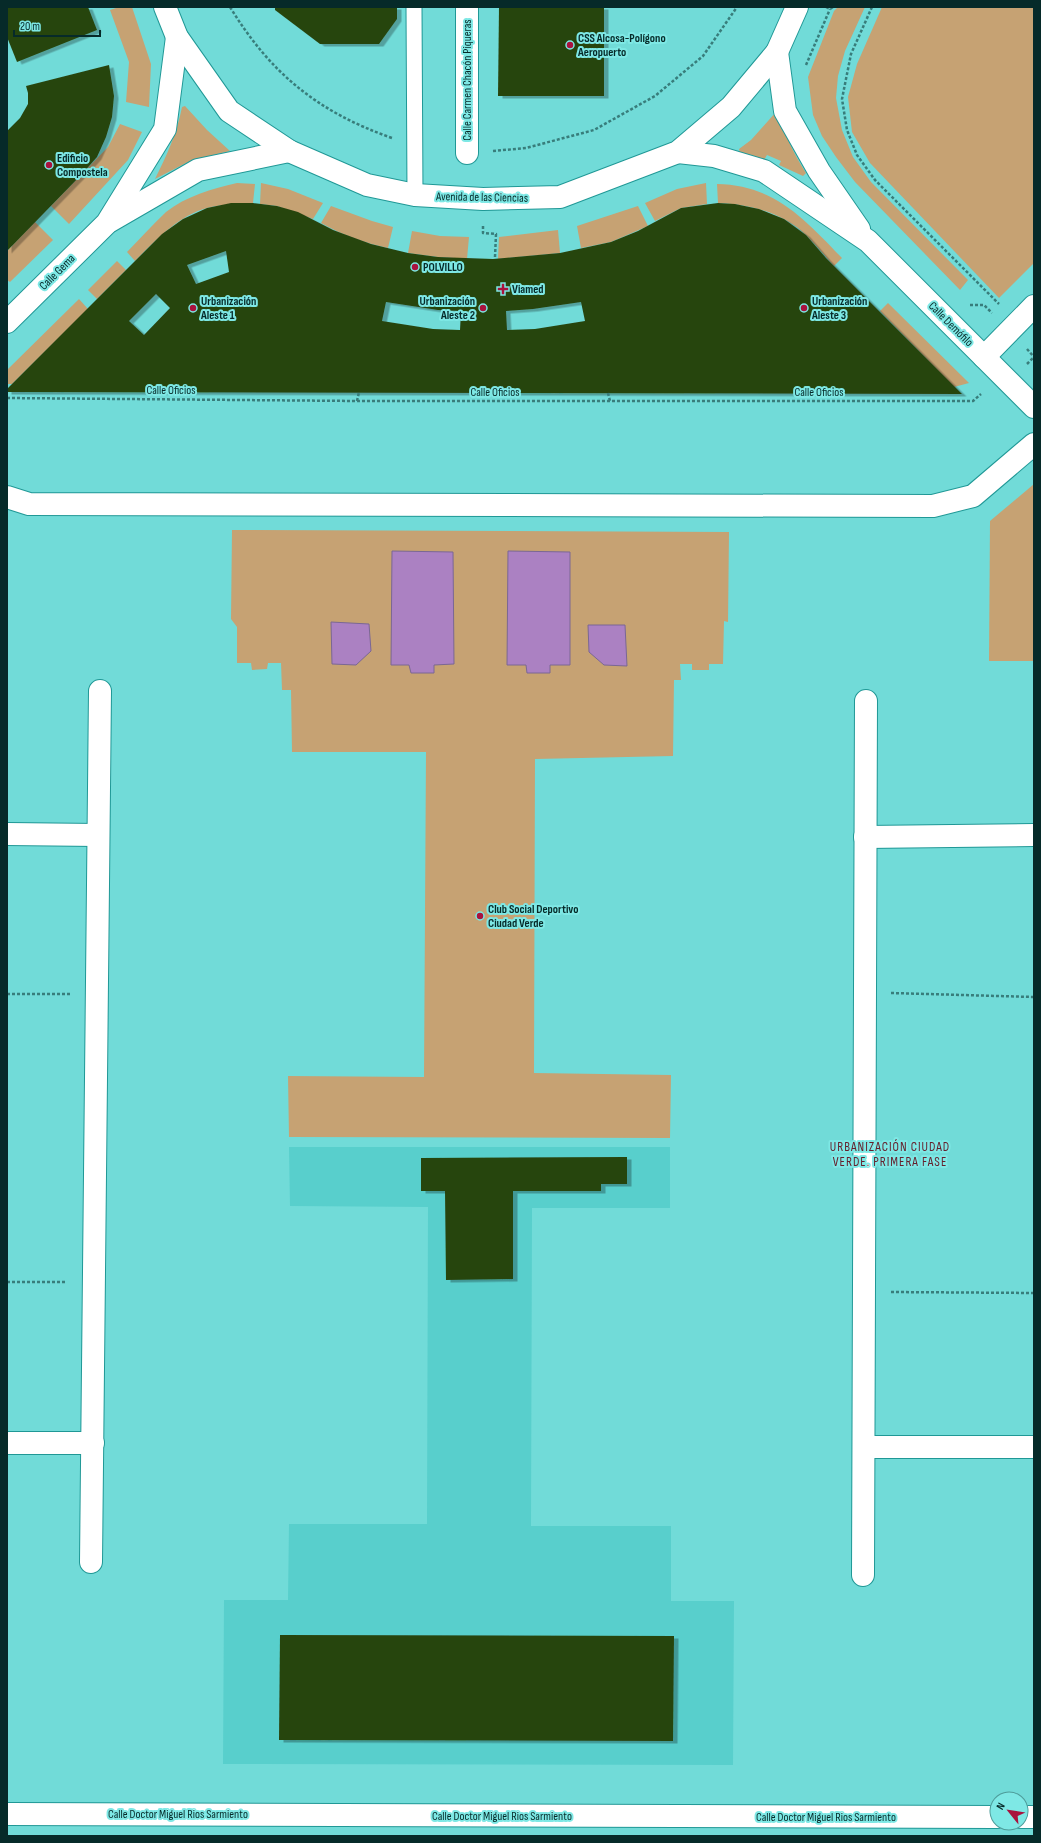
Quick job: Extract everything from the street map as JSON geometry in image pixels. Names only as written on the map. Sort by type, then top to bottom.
[{"type":"street","name":"Avenida de las Ciencias","points":[[165,7],[177,37],[229,112],[289,150],[367,185],[414,195],[483,199],[560,197],[678,152],[732,107],[777,52],[797,7]]},
{"type":"street","name":"Calle Carmen Chacón Piqueras","points":[[467,7],[467,153]]},
{"type":"street","points":[[107,223],[165,129],[177,37]]},
{"type":"street","points":[[777,52],[785,111],[819,171],[868,241]]},
{"type":"street","points":[[107,223],[198,170],[289,150]]},
{"type":"street","points":[[678,152],[714,156],[764,171],[868,241]]},
{"type":"street","name":"Calle Gema","points":[[7,322],[107,223]]},
{"type":"street","name":"Calle Demófilo","points":[[868,241],[1034,407]]},
{"type":"street","points":[[984,357],[1034,306]]},
{"type":"street","points":[[7,498],[29,504],[933,506],[973,496],[1034,444]]},
{"type":"street","points":[[91,1562],[100,691]]},
{"type":"street","points":[[863,1575],[866,701]]},
{"type":"street","points":[[7,834],[98,835]]},
{"type":"street","points":[[865,837],[1034,835]]},
{"type":"street","points":[[7,1443],[93,1443]]},
{"type":"street","points":[[864,1447],[1034,1447]]},
{"type":"street","name":"Calle Doctor Miguel Rios Sarmiento","points":[[7,1814],[989,1817]]},
{"type":"lane","points":[[414,7],[414,195]]},
{"type":"path","points":[[806,66],[831,8],[826,7]]},
{"type":"path","points":[[872,7],[852,54],[842,99],[847,130],[857,155],[875,180],[999,304]]},
{"type":"path","points":[[968,305],[984,305],[1034,357]]},
{"type":"path","points":[[357,401],[359,392]]},
{"type":"path","points":[[608,393],[610,401]]},
{"type":"path","name":"Calle Oficios","points":[[7,398],[357,401],[973,401],[981,394]]},
{"type":"path","points":[[865,992],[1034,997]]},
{"type":"path","points":[[7,994],[97,994]]},
{"type":"path","points":[[7,1282],[94,1282]]},
{"type":"path","points":[[864,1292],[1034,1293]]},
{"type":"shaded area","points":[[119,7],[132,7],[151,64],[149,107],[126,102],[129,62],[110,10]]},
{"type":"shaded area","points":[[838,7],[865,7],[845,51],[838,76],[836,98],[842,130],[853,157],[871,182],[968,280],[960,290],[855,182],[822,136],[813,115],[808,77],[834,11]]},
{"type":"shaded area","points":[[882,7],[1034,7],[1034,263],[999,298],[870,163],[852,132],[848,97],[857,64]]},
{"type":"shaded area","points":[[185,106],[207,130],[230,151],[192,160],[155,179],[171,144],[182,107]]},
{"type":"shaded area","points":[[776,112],[790,144],[806,173],[803,176],[779,165],[781,161],[767,155],[764,160],[751,155],[740,154],[739,149],[751,140]]},
{"type":"shaded area","points":[[120,124],[142,132],[128,160],[69,224],[51,206],[108,147]]},
{"type":"shaded area","points":[[237,183],[255,184],[253,203],[218,206],[196,212],[186,217],[168,230],[135,261],[127,252],[166,212],[174,206],[191,197]]},
{"type":"shaded area","points":[[261,183],[288,189],[323,203],[313,219],[277,206],[260,204]]},
{"type":"shaded area","points":[[706,183],[707,204],[681,208],[655,221],[645,203],[677,189]]},
{"type":"shaded area","points":[[717,184],[738,186],[756,191],[772,198],[801,218],[842,258],[834,266],[798,228],[788,221],[766,211],[742,205],[718,203]]},
{"type":"shaded area","points":[[331,206],[393,227],[388,248],[354,238],[321,223]]},
{"type":"shaded area","points":[[638,206],[648,226],[611,242],[581,248],[577,226]]},
{"type":"shaded area","points":[[35,222],[53,240],[10,282],[7,280],[7,251]]},
{"type":"shaded area","points":[[558,230],[560,253],[498,259],[499,237]]},
{"type":"shaded area","points":[[412,231],[440,236],[469,237],[467,259],[408,253]]},
{"type":"shaded area","points":[[117,261],[126,270],[97,299],[88,290]]},
{"type":"shaded area","points":[[79,299],[88,309],[12,384],[7,384],[7,370]]},
{"type":"shaded area","points":[[888,303],[969,383],[954,387],[880,311]]},
{"type":"shaded area","points":[[1034,484],[1034,661],[989,661],[990,521]]},
{"type":"shaded area","name":"Club Social Deportivo Ciudad Verde","points":[[232,530],[729,532],[728,622],[724,621],[723,664],[709,664],[709,670],[692,670],[692,664],[680,664],[681,680],[674,680],[673,756],[535,759],[534,1073],[671,1075],[670,1138],[289,1137],[288,1076],[424,1077],[426,752],[292,752],[291,690],[282,690],[281,663],[268,663],[267,669],[252,670],[251,663],[237,663],[237,627],[231,619]]},
{"type":"shaded area","points":[[392,551],[453,552],[454,664],[434,665],[434,673],[411,673],[409,665],[391,665]]},
{"type":"shaded area","points":[[508,551],[570,552],[570,665],[550,665],[550,673],[527,673],[526,665],[507,665]]},
{"type":"shaded area","points":[[331,622],[369,624],[371,651],[356,665],[332,664]]},
{"type":"shaded area","points":[[588,625],[625,625],[627,666],[604,665],[589,652]]},
{"type":"shaded area","points":[[289,1147],[670,1147],[670,1208],[532,1208],[531,1526],[671,1526],[671,1601],[734,1601],[733,1765],[223,1764],[224,1600],[288,1600],[289,1524],[427,1524],[428,1207],[290,1206]]},
{"type":"building","points":[[7,7],[88,7],[97,30],[17,62],[7,37]]},
{"type":"building","points":[[275,7],[397,7],[397,19],[379,44],[320,44],[275,10]]},
{"type":"building","points":[[499,7],[604,7],[604,96],[498,96]]},
{"type":"building","name":"Edificio Compostela","points":[[109,65],[114,96],[112,117],[106,137],[97,157],[7,251],[7,131],[20,118],[28,104],[28,93],[26,86]]},
{"type":"building","points":[[231,203],[253,203],[277,206],[298,212],[333,230],[371,244],[408,253],[438,257],[493,259],[560,253],[611,242],[638,231],[681,208],[718,203],[735,204],[759,209],[784,219],[806,235],[826,258],[962,394],[7,392],[7,389],[162,234],[183,219],[207,208]],"holes":[[[226,251],[229,272],[196,284],[187,265]],[[156,294],[170,308],[144,335],[129,321]],[[386,302],[438,310],[461,311],[460,330],[433,329],[382,321]],[[581,302],[585,321],[535,329],[507,330],[506,311],[533,309]]]},
{"type":"building","points":[[627,1157],[627,1184],[601,1184],[601,1191],[513,1191],[513,1279],[446,1280],[445,1191],[421,1191],[421,1158]]},
{"type":"building","points":[[280,1635],[674,1636],[673,1741],[279,1740]]},
{"type":"place","name":"CSS Alcosa-Polígono Aeropuerto","points":[[570,45]]},
{"type":"place","name":"Edificio Compostela","points":[[49,165]]},
{"type":"place","name":"POLVILLO","points":[[415,267]]},
{"type":"place","name":"Viamed","points":[[503,289]]},
{"type":"place","name":"Urbanización Aleste 1","points":[[193,308]]},
{"type":"place","name":"Urbanización Aleste 2","points":[[483,308]]},
{"type":"place","name":"Urbanización Aleste 3","points":[[804,308]]},
{"type":"place","name":"Club Social Deportivo Ciudad Verde","points":[[480,916]]},
{"type":"district","name":"URBANIZACIÓN CIUDAD VERDE. PRIMERA FASE","points":[[890,1154]]}]
